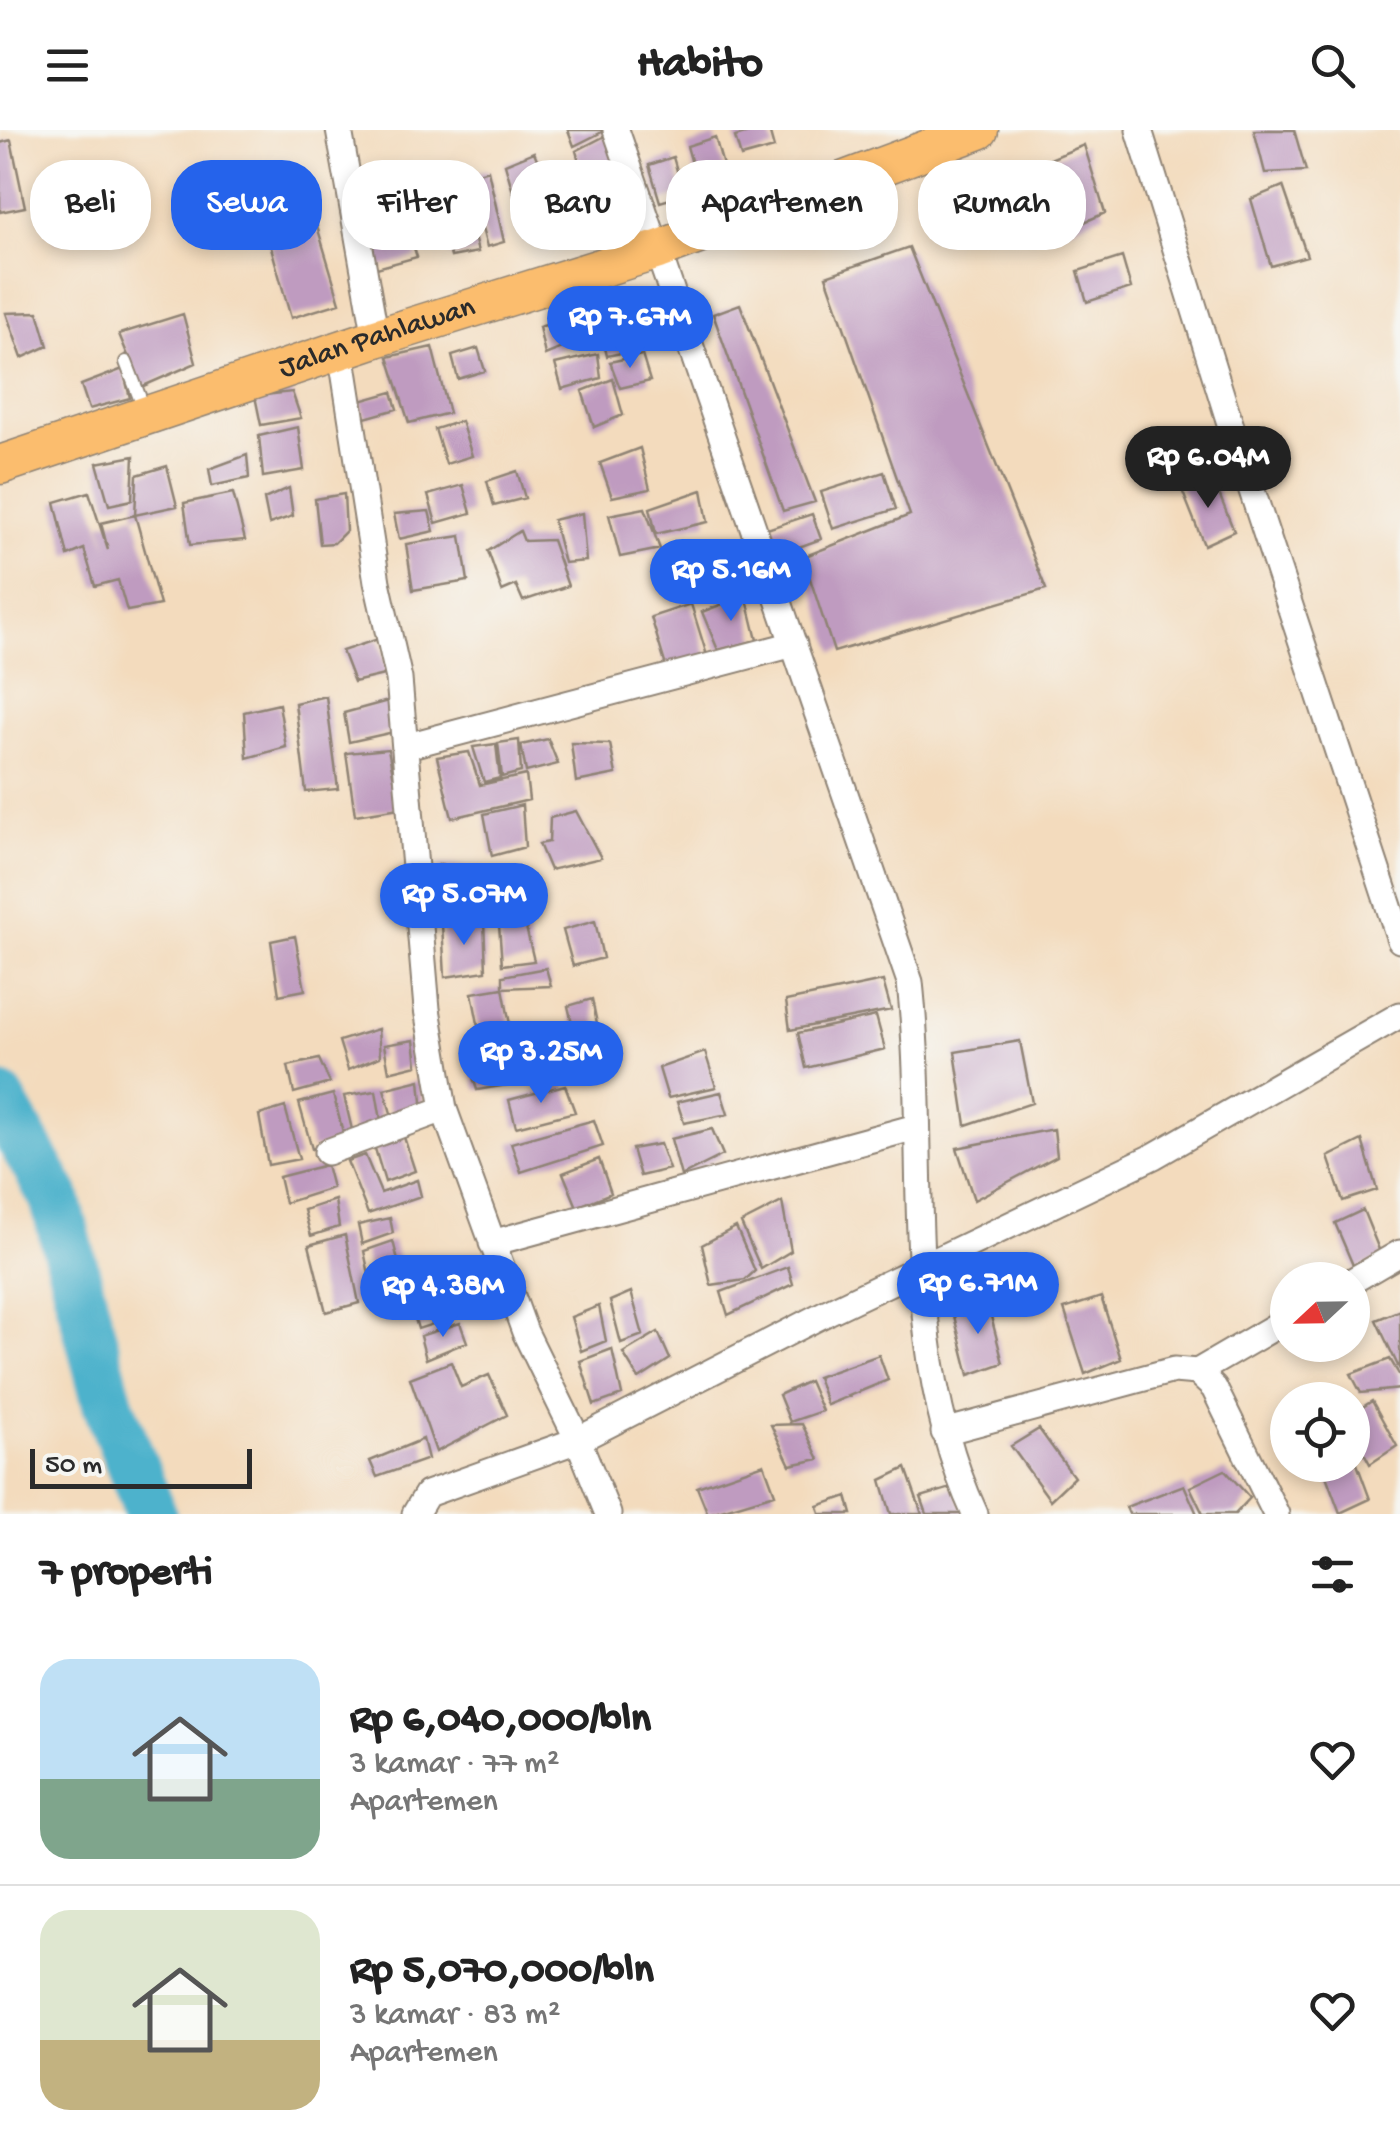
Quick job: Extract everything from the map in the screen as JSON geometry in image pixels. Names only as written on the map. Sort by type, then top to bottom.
[{"type":"main road","name":"Jalan Pahlawan","points":[[0,465],[658,250],[979,130]]},
{"type":"street","points":[[339,130],[374,564],[400,680],[427,1009],[444,1109],[525,1332],[578,1440],[608,1514]]},
{"type":"street","points":[[616,130],[910,982],[919,1068],[918,1269],[944,1432],[975,1514]]},
{"type":"street","points":[[1140,130],[1233,433],[1400,940]]},
{"type":"street","points":[[407,746],[794,644]]},
{"type":"street","points":[[415,1514],[427,1494],[578,1440],[918,1269],[1154,1156],[1400,1014]]},
{"type":"street","points":[[327,1152],[444,1109]]},
{"type":"street","points":[[492,1243],[916,1127]]},
{"type":"street","points":[[1370,1270],[1400,1253]]},
{"type":"street","points":[[944,1432],[1174,1370],[1197,1372],[1270,1329]]},
{"type":"street","points":[[1197,1372],[1214,1388],[1276,1514]]},
{"type":"lane","points":[[126,362],[147,416]]},
{"type":"building","points":[[568,130],[606,130],[574,146]]},
{"type":"building","points":[[769,130],[774,148],[741,157],[735,137]]},
{"type":"building","points":[[1254,130],[1294,130],[1306,171],[1265,173]]},
{"type":"building","points":[[609,134],[618,160],[579,160],[576,151]]},
{"type":"building","points":[[715,137],[721,160],[691,160],[687,146]]},
{"type":"building","points":[[11,140],[25,207],[0,212],[0,143]]},
{"type":"building","points":[[1084,145],[1105,213],[1086,221],[1086,160],[1048,160]]},
{"type":"building","points":[[534,152],[537,160],[515,160]]},
{"type":"building","points":[[673,157],[674,160],[666,160],[666,200],[660,202],[649,165]]},
{"type":"building","points":[[490,179],[504,242],[490,246]]},
{"type":"building","points":[[1283,186],[1307,256],[1271,266],[1251,199]]},
{"type":"building","points":[[322,243],[340,303],[291,318],[272,250],[322,250]]},
{"type":"building","points":[[909,247],[1046,589],[834,652],[803,557],[910,515],[826,276]]},
{"type":"building","points":[[360,250],[415,250],[417,257],[366,271]]},
{"type":"building","points":[[449,250],[478,252],[451,257]]},
{"type":"building","points":[[1122,257],[1131,288],[1087,302],[1078,271]]},
{"type":"building","points":[[636,295],[634,322],[602,327],[595,307]]},
{"type":"building","points":[[740,304],[815,502],[783,511],[713,314]]},
{"type":"building","points":[[38,312],[48,346],[22,358],[6,313]]},
{"type":"building","points":[[183,314],[196,363],[141,387],[119,334]]},
{"type":"building","points":[[585,314],[592,336],[545,355],[539,327]]},
{"type":"building","points":[[635,326],[640,349],[607,356],[601,331]]},
{"type":"building","points":[[432,347],[449,413],[409,423],[388,357]]},
{"type":"building","points":[[478,348],[485,371],[458,379],[452,356]]},
{"type":"building","points":[[598,354],[601,378],[562,389],[555,364]]},
{"type":"building","points":[[642,355],[650,381],[620,388],[610,362]]},
{"type":"building","points":[[123,369],[130,398],[89,409],[81,385]]},
{"type":"building","points":[[613,379],[623,415],[594,427],[582,391]]},
{"type":"building","points":[[292,392],[301,418],[261,425],[255,396]]},
{"type":"building","points":[[392,392],[397,409],[365,418],[360,401]]},
{"type":"building","points":[[461,421],[472,456],[446,464],[435,429]]},
{"type":"building","points":[[298,427],[304,470],[263,477],[259,436]]},
{"type":"building","points":[[640,448],[650,489],[612,497],[600,463]]},
{"type":"building","points":[[247,455],[249,478],[212,486],[209,469]]},
{"type":"building","points":[[134,456],[132,500],[109,505],[97,463]]},
{"type":"building","points":[[167,466],[177,506],[135,515],[137,475]]},
{"type":"building","points":[[517,471],[525,498],[494,506],[487,481]]},
{"type":"building","points":[[884,472],[896,509],[833,529],[821,492]]},
{"type":"building","points":[[1215,484],[1234,531],[1204,545],[1180,485]]},
{"type":"building","points":[[463,485],[471,513],[436,523],[428,495]]},
{"type":"building","points":[[289,488],[293,516],[269,524],[264,499]]},
{"type":"building","points":[[702,490],[708,522],[656,534],[650,508]]},
{"type":"building","points":[[89,492],[108,550],[101,523],[135,515],[160,605],[127,611],[118,580],[95,586],[84,549],[68,556],[55,502]]},
{"type":"building","points":[[233,493],[245,540],[190,545],[184,503]]},
{"type":"building","points":[[344,494],[346,531],[334,543],[320,544],[315,499]]},
{"type":"building","points":[[645,508],[660,549],[620,557],[609,515]]},
{"type":"building","points":[[429,511],[434,531],[399,539],[394,514]]},
{"type":"building","points":[[582,513],[586,561],[564,563],[553,520]]},
{"type":"building","points":[[812,514],[821,539],[777,555],[767,529]]},
{"type":"building","points":[[520,531],[524,541],[552,540],[568,586],[523,601],[516,585],[502,591],[488,551]]},
{"type":"building","points":[[461,536],[468,581],[413,590],[406,544]]},
{"type":"building","points":[[746,595],[757,640],[718,650],[702,612]]},
{"type":"building","points":[[691,604],[709,662],[668,673],[651,617]]},
{"type":"building","points":[[378,639],[388,674],[354,682],[342,651]]},
{"type":"building","points":[[326,696],[338,789],[306,792],[295,703]]},
{"type":"building","points":[[388,701],[398,731],[349,742],[344,713]]},
{"type":"building","points":[[279,704],[286,747],[247,758],[244,712]]},
{"type":"building","points":[[548,739],[558,764],[526,772],[521,745]]},
{"type":"building","points":[[519,740],[521,772],[502,777],[498,743]]},
{"type":"building","points":[[571,743],[610,744],[616,774],[576,782]]},
{"type":"building","points":[[496,744],[500,778],[484,782],[473,747]]},
{"type":"building","points":[[388,749],[400,808],[355,815],[346,753]]},
{"type":"building","points":[[469,752],[480,785],[526,775],[529,800],[452,818],[437,757]]},
{"type":"building","points":[[522,805],[525,847],[492,856],[484,814]]},
{"type":"building","points":[[576,811],[601,858],[550,870],[539,844],[549,842],[550,818]]},
{"type":"building","points":[[439,865],[485,867],[486,905],[443,904]]},
{"type":"building","points":[[524,919],[534,961],[502,965],[499,925]]},
{"type":"building","points":[[484,921],[486,971],[445,977],[442,924]]},
{"type":"building","points":[[595,921],[603,958],[573,966],[563,930]]},
{"type":"building","points":[[295,936],[305,990],[279,995],[271,941]]},
{"type":"building","points":[[546,968],[551,986],[503,988],[503,976]]},
{"type":"building","points":[[883,981],[891,1010],[790,1030],[786,1001]]},
{"type":"building","points":[[503,988],[512,1035],[482,1044],[472,993]]},
{"type":"building","points":[[592,999],[604,1058],[582,1065],[568,1006]]},
{"type":"building","points":[[876,1016],[885,1049],[806,1068],[798,1033]]},
{"type":"building","points":[[378,1029],[380,1057],[348,1070],[339,1041]]},
{"type":"building","points":[[414,1040],[417,1065],[389,1072],[384,1045]]},
{"type":"building","points":[[1020,1041],[1032,1103],[966,1125],[955,1052]]},
{"type":"building","points":[[705,1052],[716,1087],[668,1098],[659,1068]]},
{"type":"building","points":[[319,1059],[330,1083],[294,1093],[288,1066]]},
{"type":"building","points":[[512,1059],[519,1083],[477,1090],[469,1065]]},
{"type":"building","points":[[420,1080],[423,1113],[393,1120],[384,1089]]},
{"type":"building","points":[[565,1085],[575,1112],[516,1127],[509,1100]]},
{"type":"building","points":[[376,1091],[382,1126],[353,1134],[344,1096]]},
{"type":"building","points":[[721,1092],[728,1114],[684,1123],[677,1102]]},
{"type":"building","points":[[333,1094],[345,1140],[312,1149],[299,1103]]},
{"type":"building","points":[[285,1107],[299,1159],[268,1165],[259,1115]]},
{"type":"building","points":[[594,1120],[603,1146],[521,1172],[511,1143]]},
{"type":"building","points":[[712,1129],[723,1155],[681,1176],[671,1139]]},
{"type":"building","points":[[1054,1129],[1057,1156],[974,1200],[957,1148]]},
{"type":"building","points":[[402,1131],[415,1171],[385,1182],[373,1142]]},
{"type":"building","points":[[1362,1140],[1377,1190],[1343,1201],[1328,1157]]},
{"type":"building","points":[[660,1144],[669,1169],[640,1176],[632,1149]]},
{"type":"building","points":[[365,1155],[381,1193],[417,1180],[421,1196],[368,1214],[347,1161]]},
{"type":"building","points":[[599,1159],[611,1193],[577,1207],[563,1173]]},
{"type":"building","points":[[326,1165],[332,1188],[285,1203],[279,1177]]},
{"type":"building","points":[[335,1200],[339,1227],[311,1236],[304,1210]]},
{"type":"building","points":[[782,1202],[791,1251],[761,1269],[741,1223]]},
{"type":"building","points":[[1363,1210],[1382,1257],[1370,1263],[1352,1262],[1335,1223]]},
{"type":"building","points":[[390,1218],[393,1233],[362,1244],[358,1225]]},
{"type":"building","points":[[736,1227],[755,1271],[745,1280],[711,1285],[702,1245]]},
{"type":"building","points":[[345,1235],[359,1303],[326,1312],[309,1245]]},
{"type":"building","points":[[393,1241],[405,1288],[374,1298],[364,1251]]},
{"type":"building","points":[[486,1259],[505,1306],[487,1315],[468,1269]]},
{"type":"building","points":[[788,1267],[793,1284],[728,1315],[721,1292]]},
{"type":"building","points":[[463,1278],[473,1311],[418,1329],[410,1301]]},
{"type":"building","points":[[631,1292],[643,1335],[621,1343],[610,1301]]},
{"type":"building","points":[[986,1297],[1003,1363],[969,1375],[953,1312]]},
{"type":"building","points":[[1101,1297],[1121,1359],[1085,1374],[1064,1309]]},
{"type":"building","points":[[599,1306],[606,1341],[581,1351],[571,1317]]},
{"type":"building","points":[[1400,1310],[1400,1370],[1376,1320]]},
{"type":"building","points":[[460,1323],[467,1342],[426,1359],[420,1336]]},
{"type":"building","points":[[658,1332],[670,1359],[639,1379],[623,1353]]},
{"type":"building","points":[[612,1349],[622,1395],[594,1405],[580,1361]]},
{"type":"building","points":[[879,1355],[888,1380],[827,1405],[817,1377]]},
{"type":"building","points":[[1390,1359],[1400,1376],[1400,1389],[1370,1392],[1370,1382],[1355,1382],[1351,1374]]},
{"type":"building","points":[[451,1362],[461,1387],[489,1375],[507,1415],[436,1452],[410,1378]]},
{"type":"building","points":[[809,1381],[822,1411],[790,1422],[779,1395]]},
{"type":"building","points":[[1370,1402],[1397,1446],[1370,1464]]},
{"type":"building","points":[[802,1424],[819,1459],[790,1465],[771,1425]]},
{"type":"building","points":[[1039,1429],[1074,1477],[1050,1500],[1011,1446]]},
{"type":"building","points":[[423,1439],[428,1459],[377,1477],[370,1461]]},
{"type":"building","points":[[764,1464],[775,1494],[708,1514],[697,1487]]},
{"type":"building","points":[[906,1468],[922,1514],[891,1514],[881,1480]]},
{"type":"building","points":[[1225,1470],[1250,1498],[1235,1514],[1203,1514],[1190,1487]]},
{"type":"building","points":[[1328,1482],[1364,1482],[1370,1499],[1340,1513]]},
{"type":"building","points":[[1184,1485],[1197,1514],[1129,1514],[1126,1507]]},
{"type":"building","points":[[954,1487],[965,1514],[927,1514],[921,1497]]},
{"type":"building","points":[[847,1496],[852,1514],[820,1514],[818,1506]]},
{"type":"waterway","points":[[0,1100],[55,1198],[108,1404],[151,1514]]}]
